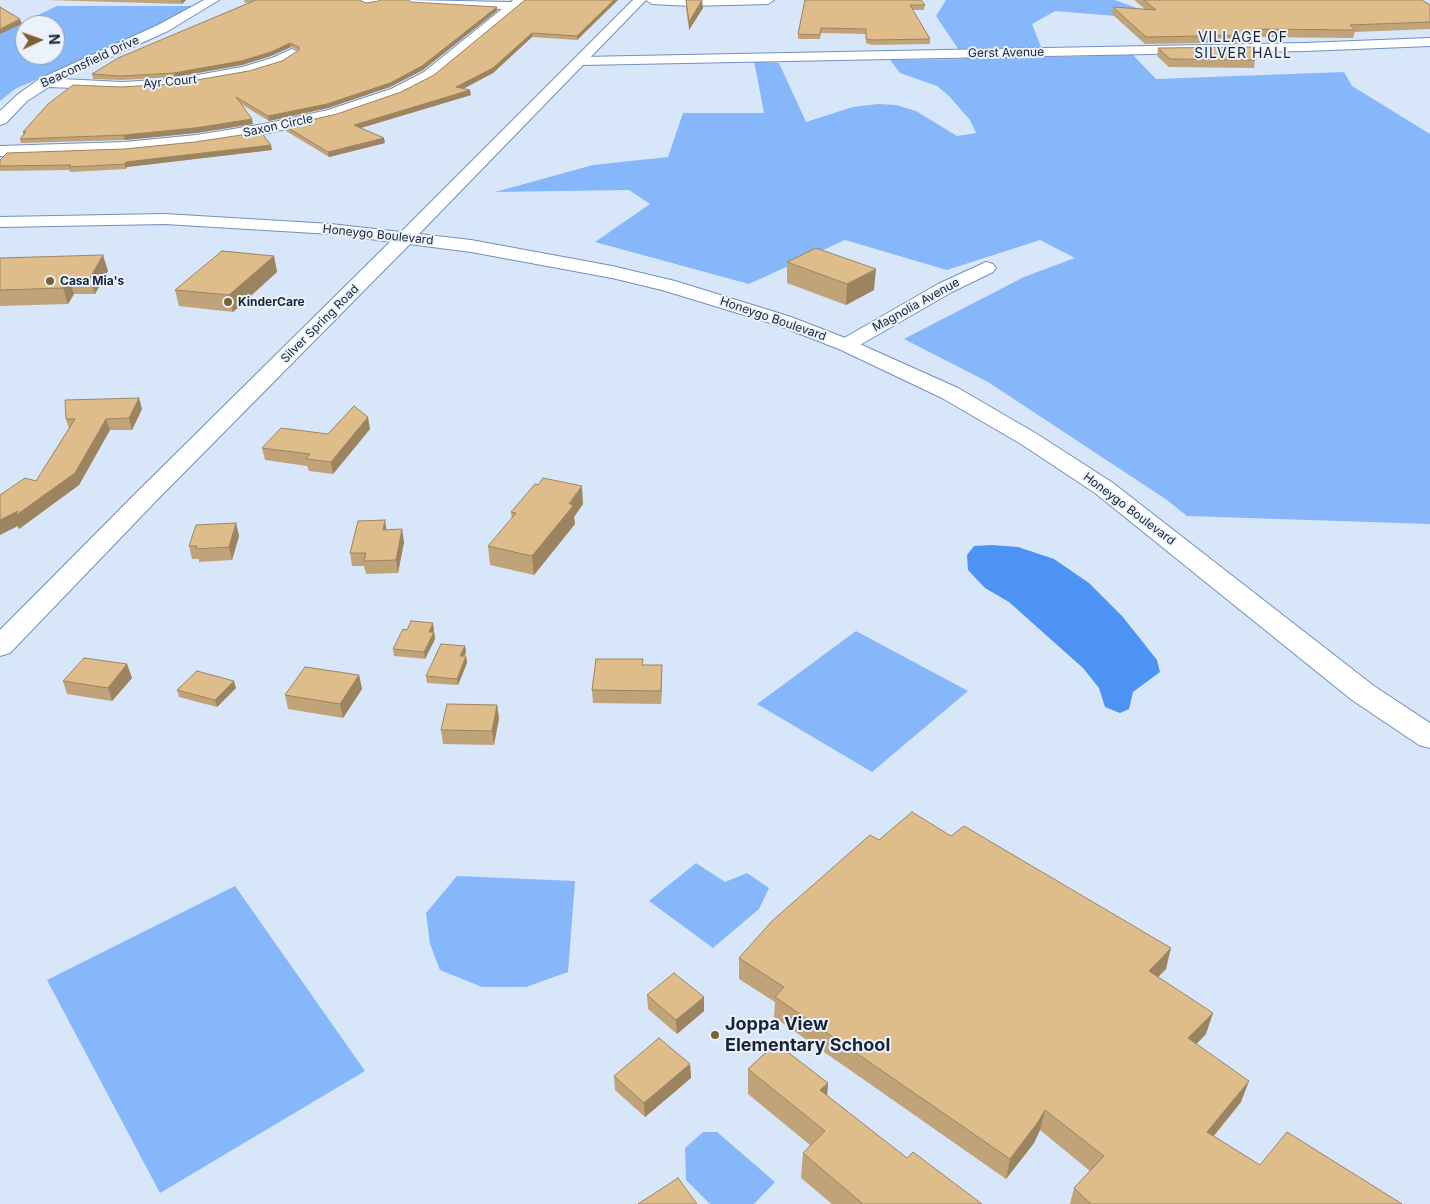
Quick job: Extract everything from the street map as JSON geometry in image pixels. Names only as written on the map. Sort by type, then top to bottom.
[{"type":"street","name":"Beaconsfield Drive","points":[[0,119],[22,98],[44,82],[74,66],[172,24],[213,0]]},
{"type":"street","points":[[412,0],[518,3]]},
{"type":"street","name":"Silver Spring Road","points":[[0,647],[146,497],[640,0]]},
{"type":"street","points":[[652,0],[691,2],[768,0]]},
{"type":"street","name":"Saxon Circle","points":[[0,151],[125,147],[196,140],[264,130],[332,114],[396,92],[429,74],[518,3]]},
{"type":"street","name":"Gerst Avenue","points":[[581,61],[1305,48],[1430,42]]},
{"type":"street","name":"Ayr Court","points":[[44,82],[122,86],[175,83],[244,70],[277,61],[292,53]]},
{"type":"street","name":"Honeygo Boulevard","points":[[0,222],[166,219],[322,229],[405,238],[519,254],[668,285],[784,321],[846,344],[950,393],[1029,439],[1104,488],[1363,693],[1430,738]]},
{"type":"street","name":"Magnolia Avenue","points":[[846,344],[945,288],[986,268]]},
{"type":"shaded area","points":[[946,0],[1115,0],[1147,12],[1116,16],[1055,11],[1032,24],[1041,47],[1056,57],[1133,55],[1156,79],[1344,72],[1352,86],[1430,134],[1430,524],[1187,516],[1167,500],[988,382],[904,339],[1024,277],[1075,258],[1040,240],[947,270],[845,240],[749,284],[595,242],[650,204],[629,190],[495,192],[593,165],[668,157],[683,113],[764,113],[754,61],[779,63],[806,122],[853,107],[878,104],[896,105],[916,111],[957,136],[976,133],[970,120],[949,96],[937,86],[900,73],[890,60],[965,59],[936,16]]},
{"type":"shaded area","points":[[57,6],[192,6],[149,29],[15,89],[0,101],[0,31],[15,26],[15,65],[65,65],[65,15],[38,15]]},
{"type":"shaded area","points":[[974,546],[1018,547],[1054,559],[1089,583],[1122,616],[1157,660],[1160,672],[1133,692],[1129,709],[1120,713],[1105,707],[1099,688],[1083,668],[1009,602],[985,588],[968,570],[967,555]]},
{"type":"shaded area","points":[[856,631],[968,691],[872,772],[757,704]]},
{"type":"shaded area","points":[[696,863],[725,882],[747,873],[769,888],[759,909],[713,948],[649,901]]},
{"type":"shaded area","points":[[457,876],[575,881],[568,972],[526,987],[482,987],[440,970],[430,944],[426,913]]},
{"type":"shaded area","points":[[235,886],[365,1071],[160,1193],[47,980]]},
{"type":"shaded area","points":[[703,1132],[717,1132],[775,1182],[754,1204],[710,1204],[686,1180],[685,1148]]},
{"type":"building","points":[[256,0],[359,0],[366,3],[379,0],[408,0],[411,2],[497,7],[422,66],[390,83],[327,104],[268,116],[236,97],[252,119],[195,128],[124,135],[20,139],[26,132],[23,132],[48,104],[73,85],[121,87],[174,84],[249,71],[282,61],[299,50],[299,47],[290,43],[271,52],[241,61],[174,73],[121,76],[92,74],[118,58]]},
{"type":"building","points":[[525,0],[614,0],[577,36],[532,33],[493,68],[456,87],[470,90],[354,125],[384,138],[328,152],[285,126],[337,114],[401,92],[434,75]]},
{"type":"building","points":[[686,0],[702,0],[689,22]]},
{"type":"building","points":[[805,0],[921,0],[925,5],[910,5],[930,39],[872,40],[866,39],[866,29],[821,28],[820,35],[798,34]]},
{"type":"building","points":[[1144,0],[1422,0],[1430,5],[1430,22],[1350,25],[1355,30],[1255,29],[1255,35],[1146,37],[1113,7],[1156,10]]},
{"type":"building","points":[[0,7],[15,16],[15,22],[0,29]]},
{"type":"building","points":[[1255,47],[1255,60],[1170,59],[1158,48]]},
{"type":"building","points":[[261,132],[271,145],[126,162],[125,164],[69,167],[71,165],[0,166],[0,160],[7,153],[124,149],[195,142]]},
{"type":"building","points":[[816,248],[876,269],[847,284],[787,262]]},
{"type":"building","points":[[222,251],[274,256],[229,295],[175,290]]},
{"type":"building","points":[[103,255],[90,278],[69,278],[63,288],[0,290],[0,258]]},
{"type":"building","points":[[139,398],[129,418],[106,419],[75,473],[15,516],[18,511],[0,520],[0,495],[25,478],[36,481],[75,419],[66,419],[65,400]]},
{"type":"building","points":[[354,406],[368,417],[331,462],[306,459],[310,454],[262,448],[281,428],[328,434]]},
{"type":"building","points":[[543,478],[582,486],[569,503],[573,506],[532,556],[488,546],[516,513],[511,512],[535,484],[538,485]]},
{"type":"building","points":[[385,520],[383,530],[402,529],[396,560],[364,561],[366,553],[350,553],[358,521]]},
{"type":"building","points":[[236,523],[229,547],[196,549],[197,546],[189,546],[196,525]]},
{"type":"building","points":[[411,621],[433,623],[429,632],[434,632],[424,652],[393,649],[403,629],[407,630]]},
{"type":"building","points":[[441,644],[465,646],[460,656],[466,656],[457,679],[426,676]]},
{"type":"building","points":[[84,658],[127,664],[108,688],[63,681]]},
{"type":"building","points":[[596,659],[643,659],[642,665],[662,665],[661,691],[592,690]]},
{"type":"building","points":[[305,667],[359,675],[340,704],[285,695]]},
{"type":"building","points":[[197,671],[234,681],[215,700],[177,690]]},
{"type":"building","points":[[447,704],[497,705],[492,731],[441,730]]},
{"type":"building","points":[[912,812],[951,836],[964,826],[1171,948],[1149,971],[1213,1013],[1188,1038],[1249,1081],[1207,1132],[1260,1165],[1287,1132],[1402,1204],[1091,1204],[1074,1188],[1104,1156],[1045,1110],[1010,1159],[775,997],[784,987],[739,958],[772,921],[870,835],[879,840]]},
{"type":"building","points":[[674,973],[704,997],[676,1020],[647,995]]},
{"type":"building","points":[[659,1038],[690,1064],[644,1103],[614,1076]]},
{"type":"building","points":[[776,1043],[828,1083],[820,1090],[907,1158],[913,1152],[982,1204],[863,1204],[803,1153],[825,1131],[748,1069]]},
{"type":"building","points":[[678,1178],[697,1204],[638,1204]]},
{"type":"place","name":"Casa Mia's","points":[[50,281]]},
{"type":"place","name":"KinderCare","points":[[228,302]]},
{"type":"place","name":"Joppa View Elementary School","points":[[715,1035]]},
{"type":"district","name":"VILLAGE OF SILVER HALL","points":[[1243,46]]}]
